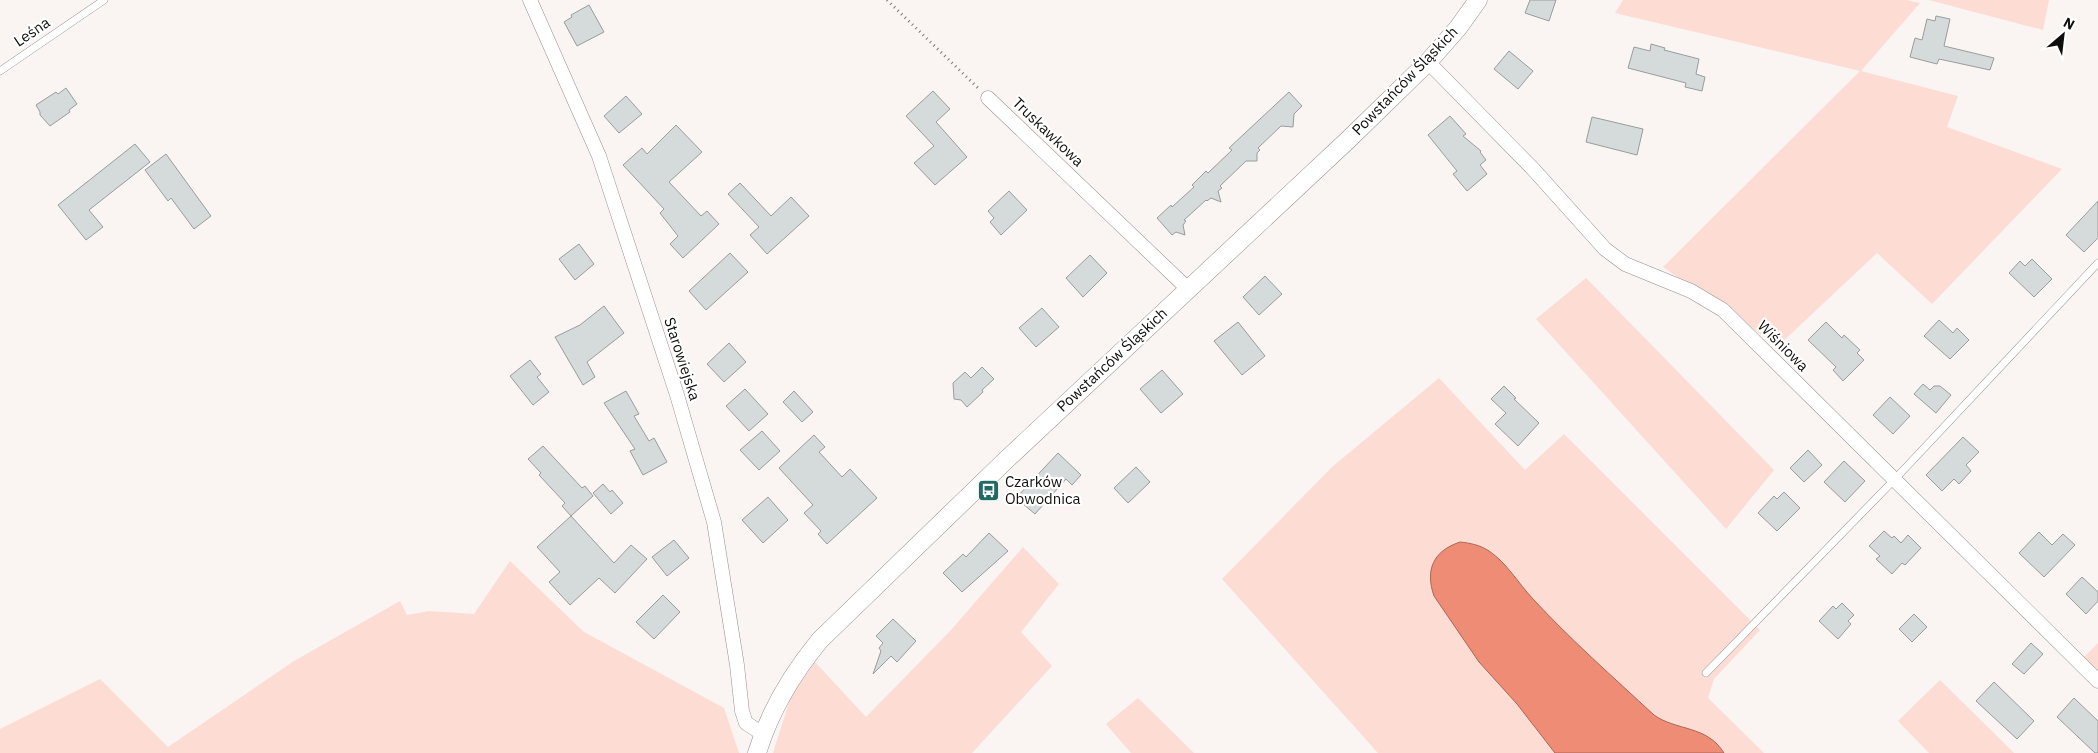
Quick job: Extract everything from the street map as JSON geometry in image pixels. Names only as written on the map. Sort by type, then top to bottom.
[{"type":"street","name":"Starowiejska","points":[[530,0],[600,156],[674,386],[714,522],[737,665],[742,711],[746,723],[762,734]]},
{"type":"street","name":"Powstańców Śląskich","points":[[757,753],[762,734],[783,690],[799,665],[820,640],[1006,460],[1349,139],[1428,62],[1458,28],[1478,0]]},
{"type":"street","name":"Wiśniowa","points":[[1428,62],[1534,170],[1605,250],[1625,264],[1690,291],[1724,310],[2098,681]]},
{"type":"street","name":"Truskawkowa","points":[[988,98],[1188,288]]},
{"type":"lane","name":"Leśna","points":[[0,71],[104,0]]},
{"type":"lane","points":[[1706,673],[1894,479],[2098,263]]},
{"type":"path","name":"Truskawkowa","points":[[887,0],[988,98]]},
{"type":"shaded area","points":[[1623,0],[1907,0],[1920,3],[1861,71],[1958,96],[1947,127],[2062,169],[1932,304],[1877,253],[1778,346],[1663,267],[1860,71],[1615,13]]},
{"type":"shaded area","points":[[1929,0],[2049,0],[2043,30]]},
{"type":"shaded area","points":[[1586,278],[1774,470],[1726,529],[1536,319]]},
{"type":"shaded area","points":[[1439,378],[1525,470],[1564,434],[1760,630],[1714,679],[1708,698],[1764,753],[1378,753],[1222,579],[1332,467]]},
{"type":"shaded area","points":[[1460,542],[1479,546],[1495,556],[1562,629],[1654,715],[1672,724],[1700,733],[1717,744],[1724,753],[1555,753],[1517,704],[1479,662],[1434,596],[1430,578],[1434,563],[1443,551]]},
{"type":"shaded area","points":[[1023,547],[1059,584],[1021,632],[1052,666],[972,753],[773,753],[791,696],[815,662],[866,717],[951,630]]},
{"type":"shaded area","points":[[510,561],[584,632],[724,708],[739,753],[0,753],[0,729],[100,679],[168,747],[294,661],[400,601],[407,615],[429,611],[474,614]]},
{"type":"shaded area","points":[[2098,643],[2098,670],[2084,657]]},
{"type":"shaded area","points":[[1940,680],[2014,753],[1929,753],[1898,721]]},
{"type":"shaded area","points":[[1138,698],[1194,753],[1131,753],[1106,724]]},
{"type":"building","points":[[1530,0],[1556,0],[1549,21],[1525,13]]},
{"type":"building","points":[[589,5],[604,32],[577,46],[564,22],[572,17],[571,15]]},
{"type":"building","points":[[1936,16],[1950,19],[1944,46],[1994,58],[1990,70],[1939,59],[1937,64],[1910,57],[1915,38],[1922,40],[1927,19],[1935,21]]},
{"type":"building","points":[[1651,44],[1665,48],[1664,50],[1699,59],[1696,74],[1705,77],[1702,91],[1685,87],[1686,83],[1628,68],[1634,47],[1650,51]]},
{"type":"building","points":[[1509,51],[1533,71],[1518,89],[1494,69]]},
{"type":"building","points":[[66,88],[77,104],[69,110],[70,112],[50,126],[40,115],[36,105]]},
{"type":"building","points":[[933,91],[950,109],[936,122],[967,157],[935,185],[914,163],[934,146],[906,116]]},
{"type":"building","points":[[1289,92],[1302,106],[1294,114],[1293,127],[1281,126],[1258,148],[1260,150],[1257,153],[1257,161],[1246,161],[1220,186],[1222,188],[1218,191],[1221,202],[1211,198],[1206,200],[1184,220],[1186,221],[1183,225],[1185,235],[1176,232],[1172,235],[1157,218],[1194,187],[1192,185],[1206,171],[1208,173],[1232,150],[1229,148]]},
{"type":"building","points":[[626,96],[642,114],[619,133],[604,116]]},
{"type":"building","points":[[1450,116],[1466,134],[1463,136],[1481,151],[1486,160],[1480,165],[1487,174],[1467,191],[1453,174],[1457,171],[1428,135]]},
{"type":"building","points":[[1592,117],[1643,129],[1637,155],[1586,142]]},
{"type":"building","points":[[676,125],[702,152],[669,182],[701,216],[707,211],[719,224],[683,258],[670,244],[678,236],[660,213],[664,209],[623,165],[642,148],[647,154]]},
{"type":"building","points":[[135,144],[150,162],[89,210],[103,227],[86,240],[58,205]]},
{"type":"building","points":[[166,154],[211,216],[194,229],[171,198],[168,201],[145,170]]},
{"type":"building","points":[[740,183],[771,216],[791,197],[809,216],[767,254],[750,235],[759,227],[728,194]]},
{"type":"building","points":[[1009,191],[1027,210],[1001,235],[990,222],[994,218],[988,211]]},
{"type":"building","points":[[2098,201],[2098,238],[2084,252],[2066,235]]},
{"type":"building","points":[[579,244],[594,264],[575,280],[559,259]]},
{"type":"building","points":[[730,253],[748,272],[706,310],[689,291]]},
{"type":"building","points":[[1090,255],[1107,273],[1083,297],[1066,278]]},
{"type":"building","points":[[2032,259],[2052,279],[2034,297],[2009,273],[2020,261],[2025,266]]},
{"type":"building","points":[[1265,276],[1282,294],[1259,315],[1243,297]]},
{"type":"building","points":[[604,306],[624,333],[587,362],[595,377],[583,385],[555,337],[580,325]]},
{"type":"building","points":[[1042,308],[1059,327],[1036,347],[1019,328]]},
{"type":"building","points":[[1939,320],[1953,333],[1957,328],[1969,340],[1950,359],[1924,336]]},
{"type":"building","points":[[1238,322],[1265,356],[1242,375],[1214,341]]},
{"type":"building","points":[[1826,322],[1842,338],[1844,335],[1860,350],[1857,353],[1864,360],[1843,381],[1833,370],[1836,367],[1808,340]]},
{"type":"building","points":[[729,343],[746,362],[724,382],[707,364]]},
{"type":"building","points":[[530,360],[541,374],[537,377],[549,392],[533,405],[510,376]]},
{"type":"building","points":[[982,367],[994,379],[967,407],[961,400],[954,399],[953,383],[965,372],[971,378]]},
{"type":"building","points":[[1162,370],[1183,394],[1161,413],[1140,389]]},
{"type":"building","points":[[1923,384],[1930,390],[1934,386],[1940,386],[1951,395],[1936,413],[1914,394]]},
{"type":"building","points":[[1504,386],[1516,398],[1514,399],[1539,423],[1518,446],[1495,424],[1506,413],[1491,399]]},
{"type":"building","points":[[745,389],[768,414],[749,431],[726,406]]},
{"type":"building","points":[[626,391],[639,414],[634,416],[649,441],[654,438],[667,462],[643,475],[630,451],[635,449],[604,403]]},
{"type":"building","points":[[794,391],[813,412],[802,422],[783,402]]},
{"type":"building","points":[[1890,397],[1910,416],[1893,434],[1873,415]]},
{"type":"building","points":[[762,431],[780,451],[759,470],[740,450]]},
{"type":"building","points":[[814,435],[825,447],[819,452],[842,477],[850,469],[877,498],[827,544],[818,534],[821,531],[804,513],[813,505],[779,468]]},
{"type":"building","points":[[1963,437],[1979,452],[1966,465],[1971,471],[1959,484],[1954,479],[1942,491],[1926,475]]},
{"type":"building","points":[[543,446],[582,488],[585,486],[593,496],[571,516],[562,506],[565,503],[539,475],[541,473],[528,459]]},
{"type":"building","points":[[1808,450],[1822,465],[1804,482],[1790,468]]},
{"type":"building","points":[[1058,453],[1081,475],[1072,485],[1066,479],[1035,514],[1016,498]]},
{"type":"building","points":[[1844,461],[1865,481],[1845,502],[1824,482]]},
{"type":"building","points":[[1136,467],[1150,482],[1128,503],[1114,488]]},
{"type":"building","points":[[603,484],[610,492],[612,490],[623,503],[611,514],[593,493]]},
{"type":"building","points":[[1784,492],[1800,508],[1777,531],[1758,513],[1774,496],[1777,499]]},
{"type":"building","points":[[768,497],[788,520],[763,543],[742,520]]},
{"type":"building","points":[[571,516],[614,563],[631,545],[647,559],[615,593],[599,578],[570,605],[549,582],[560,572],[537,547]]},
{"type":"building","points":[[1884,531],[1892,538],[1894,536],[1901,543],[1908,535],[1921,548],[1905,565],[1902,563],[1892,574],[1876,559],[1880,556],[1869,546]]},
{"type":"building","points":[[2039,532],[2052,545],[2063,534],[2075,545],[2044,577],[2019,553]]},
{"type":"building","points":[[989,533],[1008,551],[962,592],[943,573],[963,554],[966,557]]},
{"type":"building","points":[[674,540],[689,558],[667,576],[652,557]]},
{"type":"building","points":[[2082,577],[2098,592],[2098,601],[2086,614],[2066,594]]},
{"type":"building","points":[[663,595],[680,612],[654,639],[636,622]]},
{"type":"building","points":[[1842,603],[1854,615],[1848,621],[1851,624],[1838,639],[1819,621],[1833,606],[1836,609]]},
{"type":"building","points":[[1914,614],[1927,627],[1912,642],[1899,629]]},
{"type":"building","points":[[893,619],[916,641],[897,662],[891,656],[873,674],[881,651],[879,648],[883,643],[876,636]]},
{"type":"building","points":[[2031,643],[2043,654],[2024,674],[2012,664]]},
{"type":"building","points":[[1994,682],[2034,721],[2017,739],[1976,701]]},
{"type":"building","points":[[2074,698],[2098,721],[2098,753],[2095,753],[2057,717]]},
{"type":"place","name":"Czarków Obwodnica","points":[[989,491]]}]
